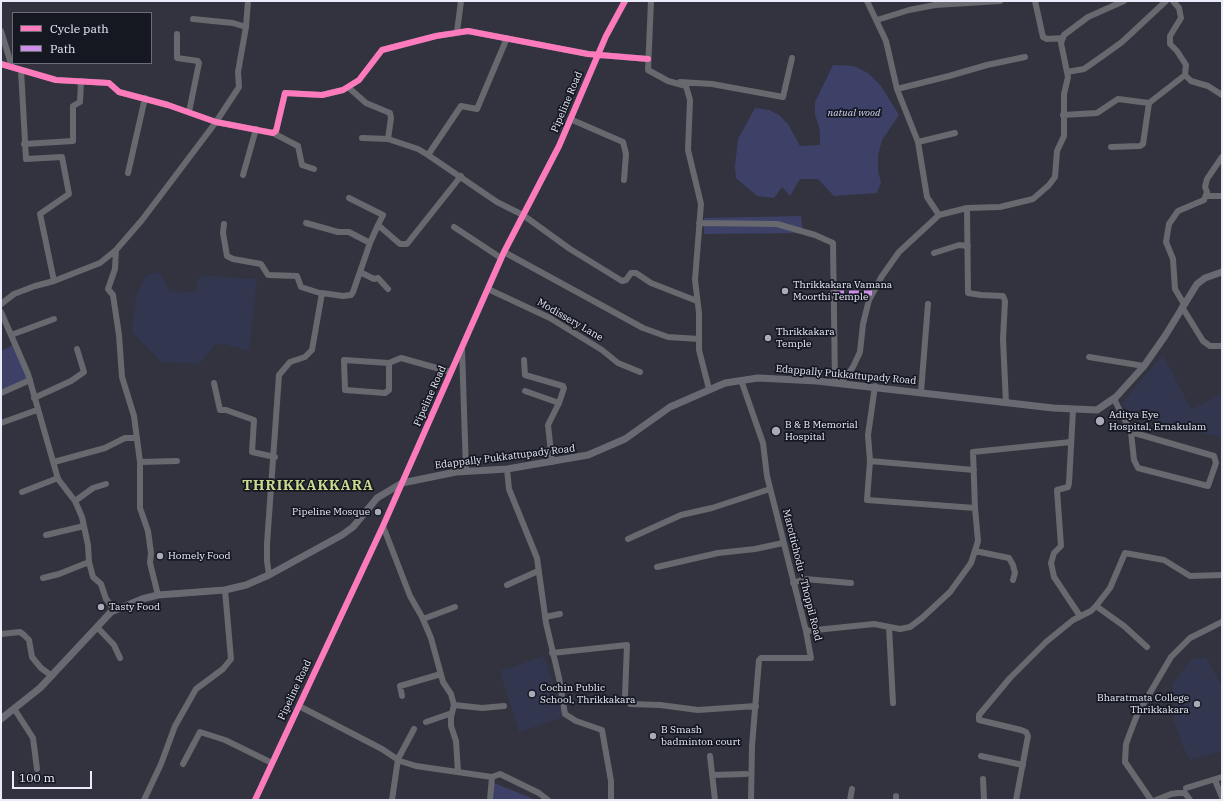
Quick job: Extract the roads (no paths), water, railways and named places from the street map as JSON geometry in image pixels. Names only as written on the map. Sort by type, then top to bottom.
[{"type":"main road","name":"Edappally Pukkattupady Road","points":[[1,719],[15,710],[52,676],[111,612],[115,610],[142,599],[158,595],[225,590],[246,585],[269,575],[342,535],[353,526],[377,498],[402,483],[466,471],[507,469],[595,453],[625,439],[670,407],[709,389],[741,380],[776,378],[875,386],[1073,410],[1097,410],[1114,399],[1144,366],[1200,281],[1222,272]]},
{"type":"street","points":[[1,304],[21,291],[54,282],[100,263],[116,250],[142,220],[216,122],[239,87],[238,72],[246,27],[248,1]]},
{"type":"street","points":[[457,32],[461,1]]},
{"type":"street","name":"Pipeline Road","points":[[255,800],[383,526],[488,290],[502,255],[559,146],[597,55],[625,1]]},
{"type":"street","points":[[651,1],[648,70],[670,82],[686,86],[690,100],[688,150],[701,204],[695,280],[699,350],[709,389]]},
{"type":"street","points":[[867,1],[886,41],[897,88],[918,142],[928,197],[939,215]]},
{"type":"street","points":[[877,20],[909,10],[935,5],[1000,1]]},
{"type":"street","points":[[1035,1],[1043,37],[1047,39],[1063,38]]},
{"type":"street","points":[[838,383],[853,367],[860,352],[863,324],[869,300],[882,276],[900,252],[939,215],[967,208],[1000,207],[1033,199],[1049,186],[1055,177],[1057,151],[1064,136],[1064,94],[1068,77],[1061,43],[1063,38],[1069,29],[1088,17],[1124,1]]},
{"type":"street","points":[[1067,72],[1084,69],[1104,56],[1122,42],[1166,1]]},
{"type":"street","points":[[1111,146],[1140,146],[1143,144],[1149,104],[1185,75],[1186,65],[1170,44],[1170,36],[1181,18],[1179,8],[1173,1]]},
{"type":"street","points":[[193,19],[233,23],[246,27]]},
{"type":"street","points":[[1,31],[8,40],[12,67]]},
{"type":"street","points":[[273,133],[276,131],[285,93],[322,96],[348,87],[359,80],[382,50],[457,32],[468,31],[562,50],[597,55],[648,59]]},
{"type":"street","points":[[177,34],[177,58],[198,61],[199,63],[189,112]]},
{"type":"street","points":[[428,154],[461,106],[477,109],[507,38]]},
{"type":"street","points":[[897,88],[1025,57]]},
{"type":"street","points":[[670,82],[712,84],[783,97],[792,58]]},
{"type":"street","points":[[1,64],[56,80],[109,83],[119,92],[145,98],[216,122],[273,133],[298,146],[302,166],[314,169]]},
{"type":"street","points":[[21,70],[26,159],[62,157],[69,194],[40,214],[54,282]]},
{"type":"street","points":[[1185,75],[1191,81],[1208,86],[1222,95]]},
{"type":"street","points":[[24,144],[74,141],[73,106],[80,102],[81,81]]},
{"type":"street","points":[[109,83],[109,92]]},
{"type":"street","points":[[348,87],[366,103],[390,113],[391,118],[388,139]]},
{"type":"street","points":[[128,173],[145,98]]},
{"type":"street","points":[[1063,115],[1098,113],[1118,99],[1149,104]]},
{"type":"street","points":[[570,119],[623,142],[626,154],[624,180]]},
{"type":"street","points":[[243,175],[256,129]]},
{"type":"street","points":[[918,142],[955,132]]},
{"type":"street","points":[[362,138],[388,139],[428,154],[497,202],[523,215],[570,249],[622,281],[626,280],[631,272],[636,273],[651,283],[697,301]]},
{"type":"street","points":[[1222,157],[1207,179],[1206,196],[1204,200],[1178,212],[1168,224],[1166,242],[1173,259],[1175,289],[1183,306],[1203,341],[1210,346],[1222,346]]},
{"type":"street","points":[[378,225],[400,244],[407,244],[461,176]]},
{"type":"street","points":[[1206,196],[1222,196]]},
{"type":"street","points":[[224,224],[223,233],[227,256],[233,259],[261,264],[268,275],[297,276],[302,287],[323,294],[344,296],[351,295],[370,243],[383,215],[349,198]]},
{"type":"street","points":[[967,208],[968,293],[1003,296],[1005,301],[1003,339],[1006,403]]},
{"type":"street","points":[[306,223],[338,232],[349,232],[370,243]]},
{"type":"street","points":[[699,223],[777,224],[815,235],[833,244],[838,383]]},
{"type":"street","points":[[454,228],[502,255],[643,328],[668,337],[699,339]]},
{"type":"street","points":[[934,253],[959,245],[968,246]]},
{"type":"street","points":[[116,250],[115,269],[108,289],[113,295],[119,335],[122,377],[134,416],[140,462],[140,508],[148,531],[151,553],[150,563],[158,595]]},
{"type":"street","points":[[360,272],[374,279],[378,278],[388,289]]},
{"type":"street","name":"Modissery Lane","points":[[488,290],[550,318],[602,350],[618,363],[640,372]]},
{"type":"street","points":[[269,575],[267,544],[279,375],[290,362],[305,357],[312,350],[323,294]]},
{"type":"street","points":[[921,392],[928,304]]},
{"type":"street","points":[[1,312],[30,380],[37,410],[58,478],[74,501],[84,526],[89,562],[93,577],[101,584],[106,599],[115,610]]},
{"type":"street","points":[[11,335],[54,319]]},
{"type":"street","points":[[462,347],[466,471]]},
{"type":"street","points":[[34,398],[71,381],[84,372],[77,349]]},
{"type":"street","points":[[1089,357],[1144,366]]},
{"type":"street","points":[[389,363],[389,390],[385,393],[345,390],[344,360],[389,363],[401,358],[451,372]]},
{"type":"street","points":[[524,360],[525,375],[563,386],[564,388],[559,403],[548,425],[552,462]]},
{"type":"street","points":[[1,392],[30,380]]},
{"type":"street","name":"Marottichodu - Thoppil Road","points":[[741,380],[763,443],[770,489],[806,631],[811,658],[761,658],[759,660],[751,800]]},
{"type":"street","points":[[214,383],[220,410],[226,410],[254,420],[252,452],[274,457]]},
{"type":"street","points":[[875,386],[868,435],[870,461],[867,500],[975,508]]},
{"type":"street","points":[[525,391],[559,403]]},
{"type":"street","points":[[1114,399],[1131,432],[1134,460],[1138,468],[1208,486],[1216,463],[1214,456],[1131,432]]},
{"type":"street","points":[[1,423],[37,410]]},
{"type":"street","points":[[1073,410],[1069,484],[1068,487],[1057,490],[1061,546],[1054,553],[1051,563],[1054,577],[1064,595],[1080,616]]},
{"type":"street","points":[[54,462],[105,448],[125,438],[137,438]]},
{"type":"street","points":[[806,631],[863,624],[874,624],[900,629],[910,627],[950,592],[971,563],[978,541],[973,452],[1071,442]]},
{"type":"street","points":[[140,462],[177,461]]},
{"type":"street","points":[[870,461],[974,470]]},
{"type":"street","points":[[507,469],[509,488],[537,558],[545,617],[552,653],[559,678],[565,714],[602,730],[611,781],[612,800]]},
{"type":"street","points":[[22,492],[58,478]]},
{"type":"street","points":[[74,501],[93,488],[106,484]]},
{"type":"street","points":[[628,539],[681,515],[712,508],[770,489]]},
{"type":"street","points":[[46,535],[84,526]]},
{"type":"street","points":[[383,526],[410,596],[423,619],[431,638],[443,682],[451,694],[454,705],[451,726],[456,741],[458,772]]},
{"type":"street","points":[[657,567],[718,553],[755,549],[783,543]]},
{"type":"street","points":[[975,551],[1009,558],[1015,573],[1014,580]]},
{"type":"street","points":[[1016,800],[1028,736],[1026,732],[982,722],[979,720],[979,715],[1030,657],[1073,620],[1096,606],[1110,588],[1125,553],[1164,560],[1190,576],[1222,575]]},
{"type":"street","points":[[43,578],[59,574],[89,562]]},
{"type":"street","points":[[508,585],[538,571]]},
{"type":"street","points":[[793,583],[805,579],[851,583]]},
{"type":"street","points":[[144,800],[161,764],[176,726],[196,689],[223,669],[231,659],[225,590]]},
{"type":"street","points":[[1096,606],[1124,626],[1147,647]]},
{"type":"street","points":[[423,619],[455,607]]},
{"type":"street","points":[[545,617],[560,614]]},
{"type":"street","points":[[1151,800],[1125,762],[1126,744],[1137,715],[1171,657],[1190,638],[1222,622]]},
{"type":"street","points":[[98,627],[114,645],[120,658]]},
{"type":"street","points":[[889,627],[893,703]]},
{"type":"street","points":[[1,634],[20,632],[24,635],[29,640],[32,657],[40,668],[52,676]]},
{"type":"street","points":[[552,653],[627,645],[626,701],[630,704],[660,705],[698,710],[756,706]]},
{"type":"street","points":[[402,696],[400,686],[441,674]]},
{"type":"street","points":[[454,705],[482,708],[504,706]]},
{"type":"street","points":[[299,706],[382,749],[398,759],[416,766],[492,777],[500,774],[539,793],[548,800]]},
{"type":"street","points":[[15,710],[33,738],[37,769]]},
{"type":"street","points":[[426,722],[452,713]]},
{"type":"street","points":[[392,800],[398,759],[414,729]]},
{"type":"street","points":[[183,764],[200,732],[225,740],[272,763]]},
{"type":"street","points":[[710,756],[714,800]]},
{"type":"street","points":[[980,756],[1023,765]]},
{"type":"street","points":[[712,775],[746,774]]},
{"type":"street","points":[[490,800],[492,777]]},
{"type":"street","points":[[1186,788],[1222,777]]},
{"type":"street","points":[[983,779],[984,800]]},
{"type":"street","points":[[1215,780],[1222,797]]},
{"type":"street","points":[[850,800],[852,789]]},
{"type":"street","points":[[1156,800],[1171,794],[1185,793],[1190,800]]},
{"type":"place","name":"Thrikkakara Vamana Moorthi Temple","points":[[785,291]]},
{"type":"place","name":"Thrikkakara Temple","points":[[768,338]]},
{"type":"place","name":"Aditya Eye Hospital, Ernakulam","points":[[1100,421]]},
{"type":"place","name":"B & B Memorial Hospital","points":[[776,431]]},
{"type":"place","name":"Pipeline Mosque","points":[[378,512]]},
{"type":"place","name":"Homely Food","points":[[160,556]]},
{"type":"place","name":"Tasty Food","points":[[101,607]]},
{"type":"place","name":"Cochin Public School, Thrikkakara","points":[[532,694]]},
{"type":"place","name":"Bharatmata College Thrikkakara","points":[[1197,704]]},
{"type":"place","name":"B Smash badminton court","points":[[653,736]]},
{"type":"district","name":"THRIKKAKKARA","points":[[308,486]]},
{"type":"park label","name":"natual wood","points":[[854,113]]}]
